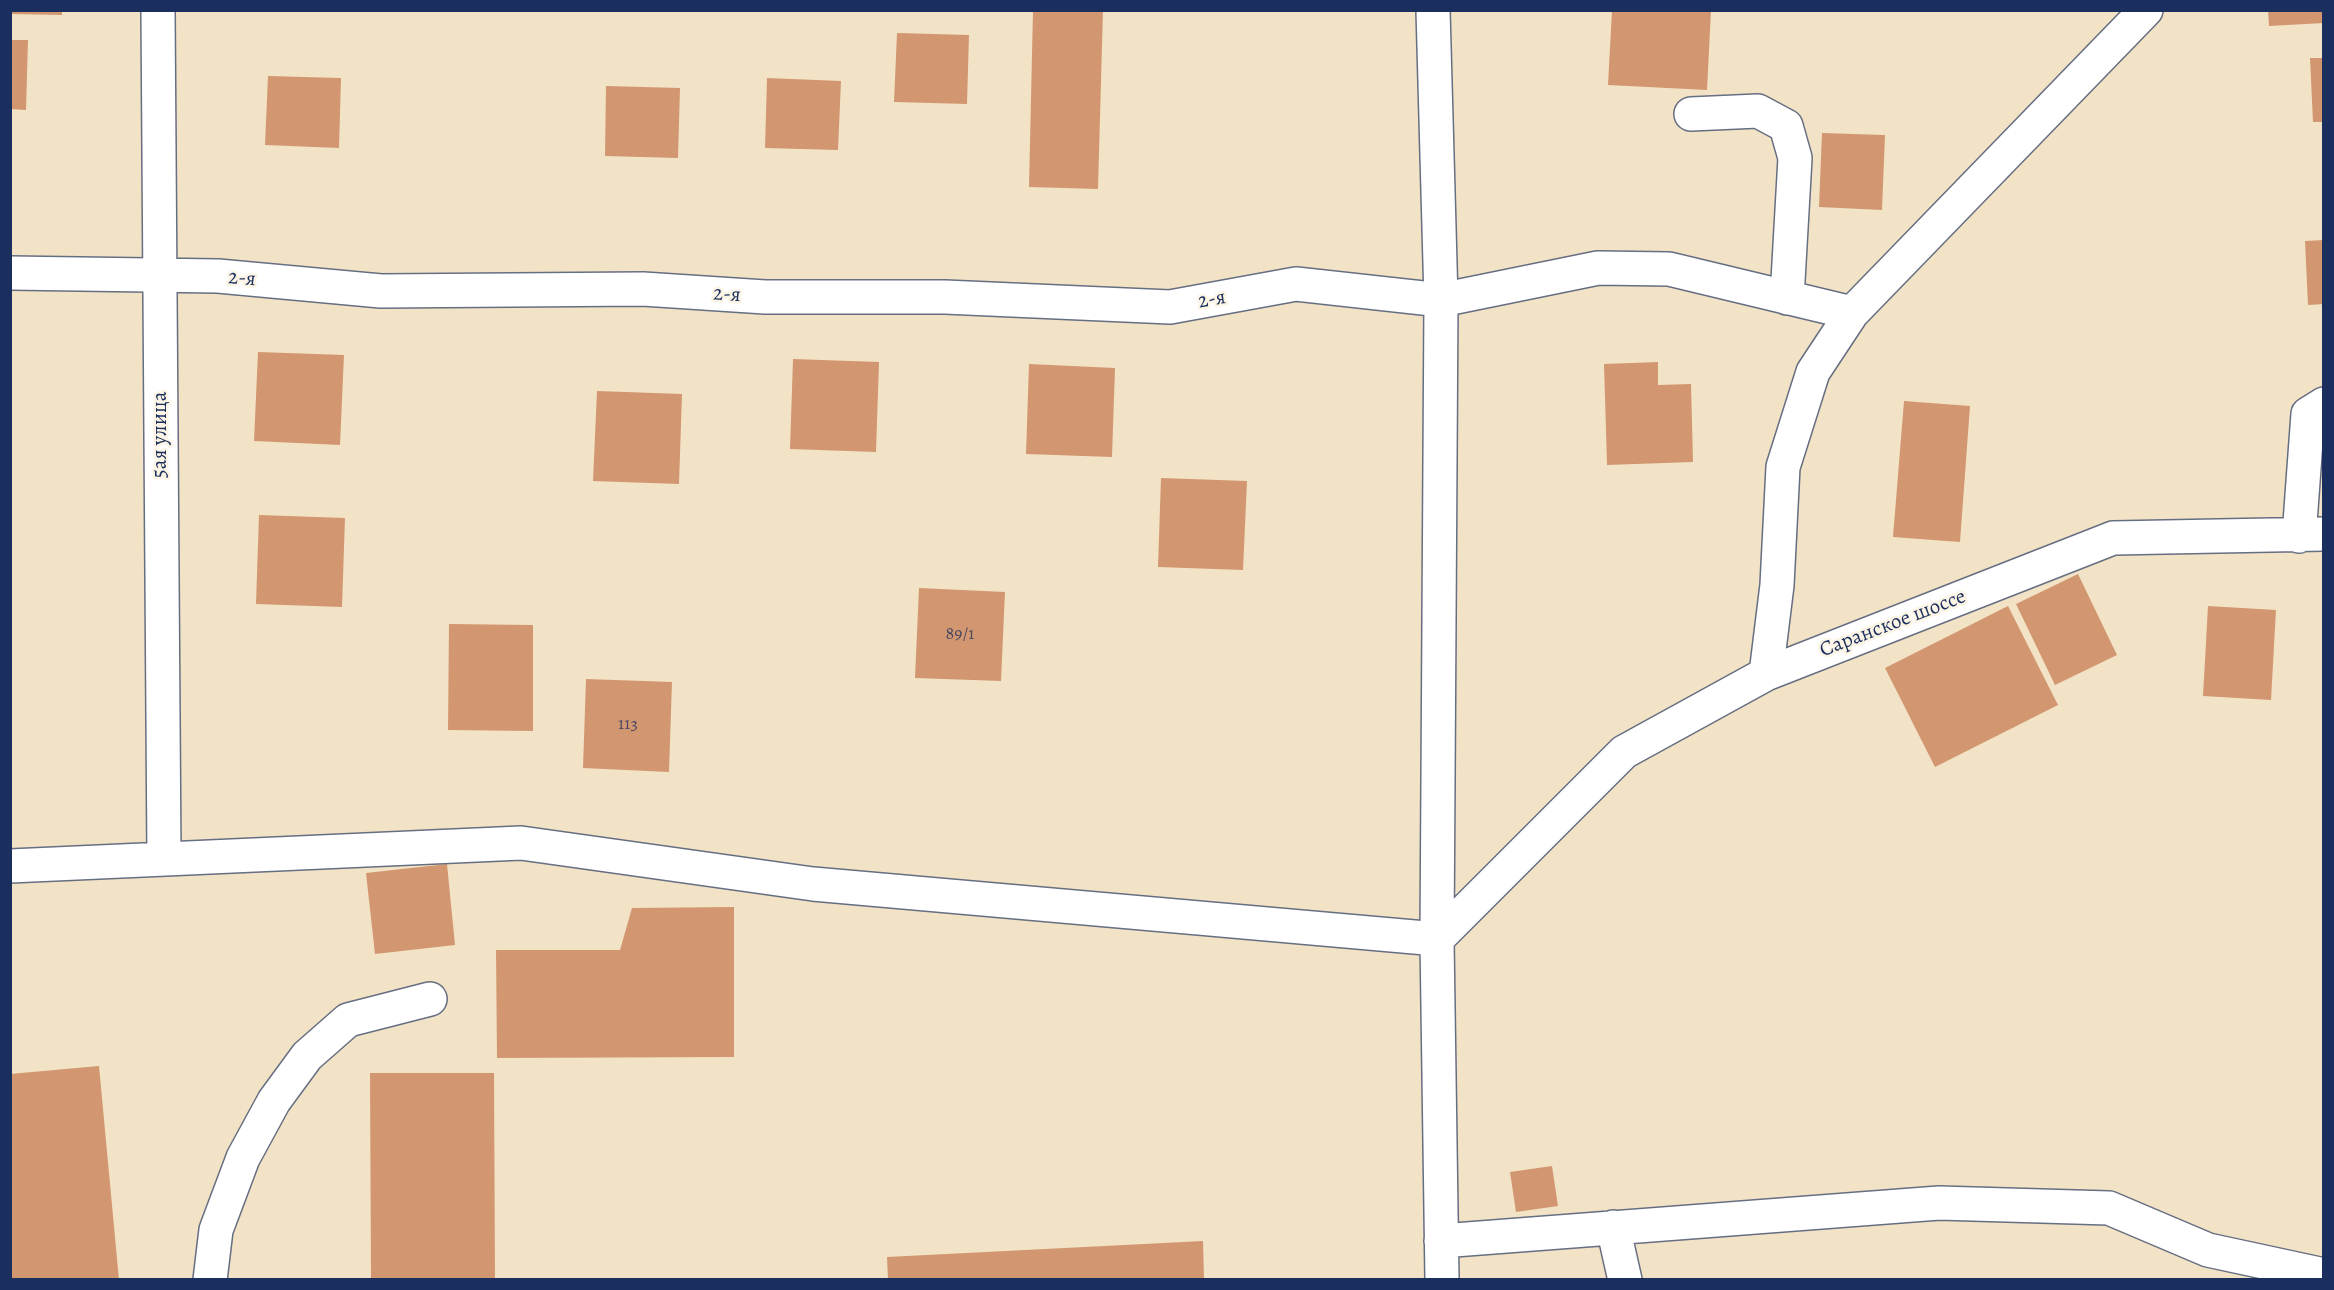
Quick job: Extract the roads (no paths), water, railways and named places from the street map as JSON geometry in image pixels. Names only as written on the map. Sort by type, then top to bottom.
[{"type":"street","name":"5ая улица","points":[[158,10],[164,859]]},
{"type":"street","points":[[1433,10],[1441,300],[1437,939],[1442,1280]]},
{"type":"street","points":[[1766,674],[1777,585],[1783,467],[1813,372],[1852,313],[2146,10]]},
{"type":"street","points":[[1691,114],[1758,111],[1786,126],[1795,158],[1787,298]]},
{"type":"street","name":"2-я","points":[[10,273],[218,276],[381,291],[643,289],[765,297],[945,297],[1170,307],[1296,284],[1441,300],[1598,268],[1669,269],[1852,313]]},
{"type":"street","name":"Саранское шоссе","points":[[1437,939],[1623,752],[1766,674],[2113,538],[2311,535],[2316,409]]},
{"type":"street","points":[[10,866],[521,843],[813,884],[1437,939]]},
{"type":"street","points":[[210,1280],[216,1230],[243,1158],[274,1101],[307,1056],[348,1020],[430,999]]},
{"type":"street","points":[[1441,1241],[1939,1203],[2109,1208],[2208,1250],[2324,1275]]},
{"type":"street","points":[[1613,1227],[1625,1280]]}]
